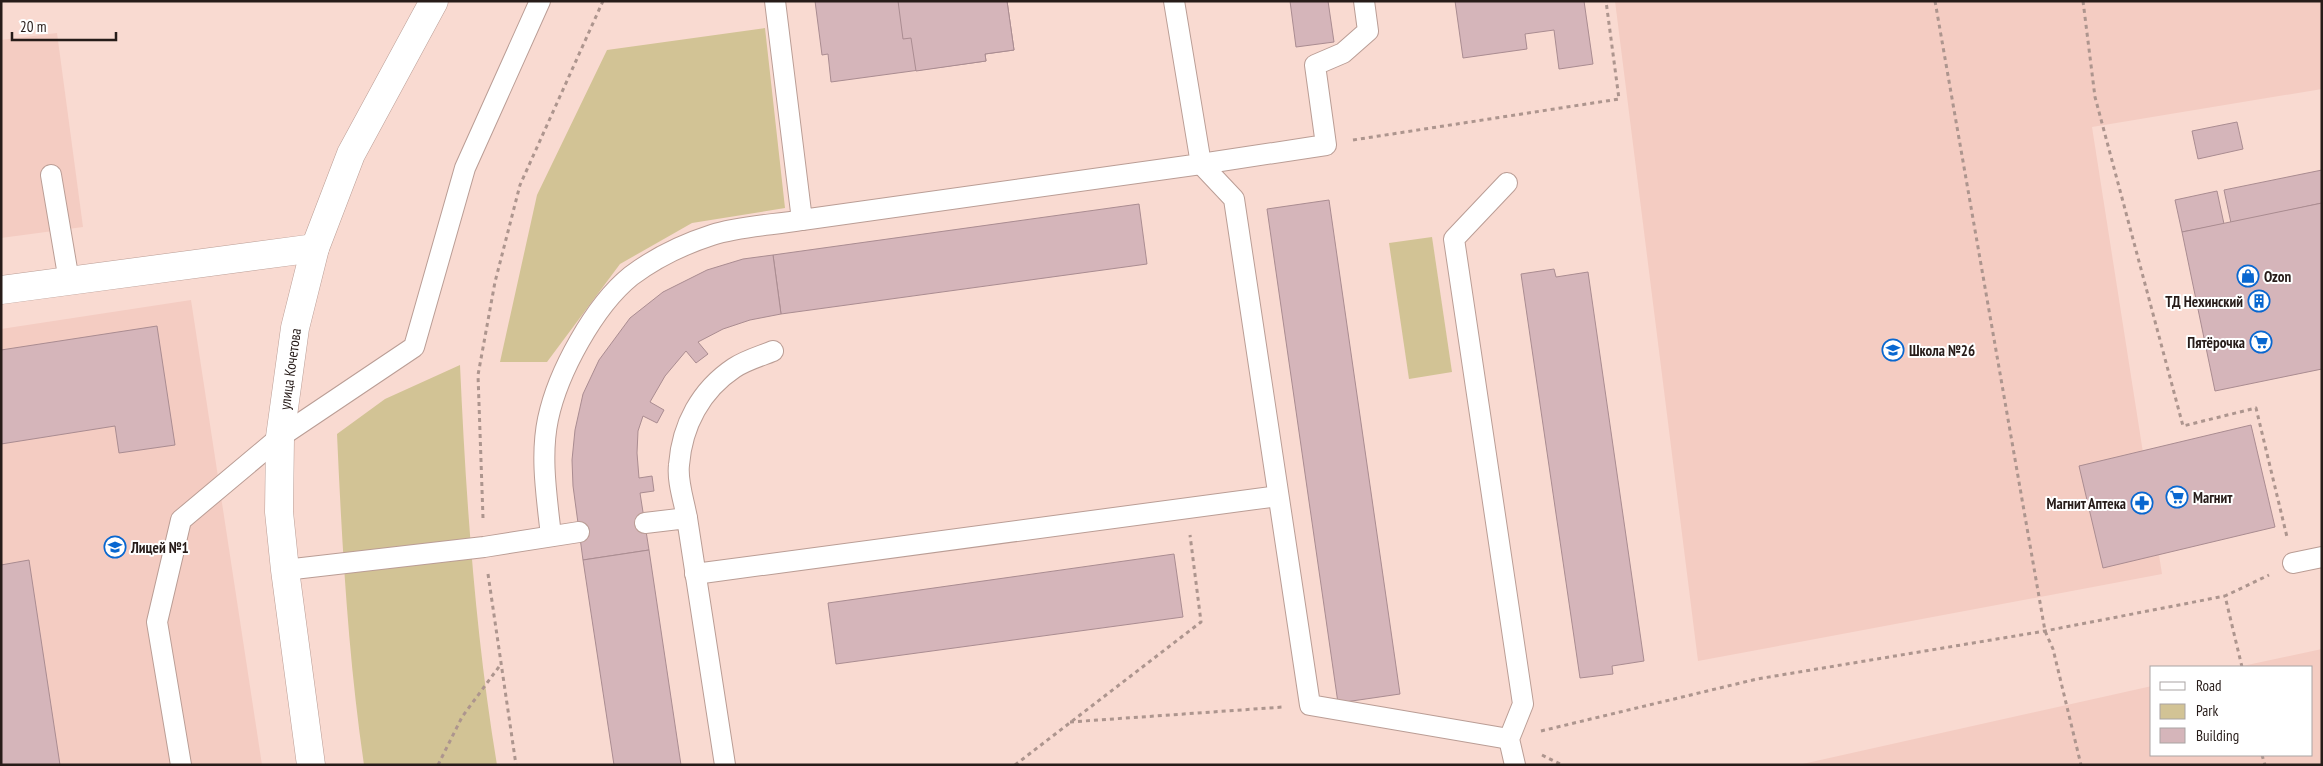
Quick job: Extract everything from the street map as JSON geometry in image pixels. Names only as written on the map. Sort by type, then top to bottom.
[{"type":"main road","name":"улица Кочетова","points":[[311,765],[285,570],[280,512],[280,437],[295,328],[315,248],[351,154],[434,1]]},
{"type":"main road","points":[[1,290],[315,248]]},
{"type":"lane","points":[[181,765],[156,622],[181,520],[280,437],[414,347],[465,168],[540,1]]},
{"type":"lane","points":[[775,1],[802,220]]},
{"type":"lane","points":[[1174,1],[1201,164],[1234,199],[1310,705],[1509,739]]},
{"type":"lane","points":[[551,536],[545,475],[548,419],[561,378],[585,333],[604,305],[631,277],[685,245],[715,234],[1326,145],[1315,64],[1343,53],[1368,31],[1364,1]]},
{"type":"lane","points":[[51,175],[69,281]]},
{"type":"lane","points":[[1507,183],[1454,239],[1523,704],[1509,739],[1515,765]]},
{"type":"lane","points":[[724,765],[678,466],[687,427],[698,403],[713,386],[735,367],[773,350]]},
{"type":"lane","points":[[695,574],[1278,496]]},
{"type":"lane","points":[[645,523],[686,518]]},
{"type":"lane","points":[[285,570],[484,546],[579,532]]},
{"type":"lane","points":[[2294,563],[2322,557]]},
{"type":"path","points":[[516,765],[484,546],[478,375],[495,282],[520,185],[602,1]]},
{"type":"path","points":[[1326,145],[1619,100],[1606,1]]},
{"type":"path","points":[[1935,1],[2045,631],[2054,649],[2080,765]]},
{"type":"path","points":[[1509,739],[1758,679],[2045,631],[2225,596],[2294,563],[2256,408],[2183,426],[2095,97],[2083,1]]},
{"type":"path","points":[[1014,765],[1201,622],[1186,509]]},
{"type":"path","points":[[2225,596],[2242,666]]},
{"type":"path","points":[[438,765],[462,717],[501,664]]},
{"type":"shaded area","name":"Школа №26","points":[[1615,1],[2322,1],[2322,89],[2092,127],[2162,574],[1698,661]]},
{"type":"shaded area","points":[[57,33],[83,227],[1,238],[1,40]]},
{"type":"shaded area","name":"Лицей №1","points":[[191,300],[262,765],[1,765],[1,329]]},
{"type":"shaded area","points":[[2322,649],[2322,765],[1798,765],[2150,686],[2150,756],[2313,756],[2313,666],[2243,666]]},
{"type":"green space","points":[[765,28],[785,208],[692,223],[620,264],[547,362],[500,362],[537,195],[607,50]]},
{"type":"green space","points":[[1432,237],[1452,372],[1409,379],[1389,243]]},
{"type":"green space","points":[[460,365],[472,565],[489,715],[497,765],[364,765],[350,641],[337,434],[385,399]]},
{"type":"building","points":[[815,1],[1007,1],[1014,50],[985,54],[986,61],[831,82],[828,54],[822,55]]},
{"type":"building","points":[[898,1],[1007,1],[1014,50],[985,54],[986,61],[916,71],[911,38],[903,39]]},
{"type":"building","points":[[1290,1],[1328,1],[1334,42],[1296,47]]},
{"type":"building","points":[[1455,1],[1584,1],[1593,64],[1559,69],[1554,30],[1525,34],[1527,49],[1463,58]]},
{"type":"building","points":[[2237,122],[2243,149],[2198,159],[2192,131]]},
{"type":"building","points":[[2322,170],[2322,203],[2231,223],[2224,190]]},
{"type":"building","points":[[2217,191],[2224,224],[2182,232],[2175,200]]},
{"type":"building","points":[[1329,200],[1400,694],[1338,703],[1267,209]]},
{"type":"building","name":"ТД Нехинский","points":[[2322,203],[2322,369],[2215,391],[2182,232]]},
{"type":"building","points":[[1139,204],[1147,264],[781,314],[773,255]]},
{"type":"building","points":[[773,255],[781,314],[750,320],[723,329],[698,342],[708,354],[696,363],[686,351],[665,376],[650,402],[664,410],[657,423],[643,416],[638,431],[637,453],[639,478],[652,476],[654,491],[640,493],[649,550],[583,560],[573,486],[572,460],[575,430],[583,394],[599,360],[630,318],[663,292],[707,270],[743,259]]},
{"type":"building","points":[[1554,269],[1556,277],[1588,272],[1644,661],[1612,666],[1613,674],[1580,678],[1521,274]]},
{"type":"building","points":[[157,326],[175,445],[119,453],[115,426],[1,444],[1,350]]},
{"type":"building","name":"Магнит","points":[[2251,425],[2275,527],[2103,568],[2079,466]]},
{"type":"building","points":[[649,550],[681,765],[614,765],[583,560]]},
{"type":"building","points":[[1174,554],[1183,617],[836,664],[828,603]]},
{"type":"building","points":[[29,560],[60,765],[1,765],[1,565]]},
{"type":"place","name":"Ozon","points":[[2248,276]]},
{"type":"place","name":"ТД Нехинский","points":[[2259,301]]},
{"type":"place","name":"Пятёрочка","points":[[2261,342]]},
{"type":"place","name":"Школа №26","points":[[1893,350]]},
{"type":"place","name":"Магнит","points":[[2177,497]]},
{"type":"place","name":"Магнит Аптека","points":[[2142,503]]},
{"type":"place","name":"Лицей №1","points":[[115,547]]}]
